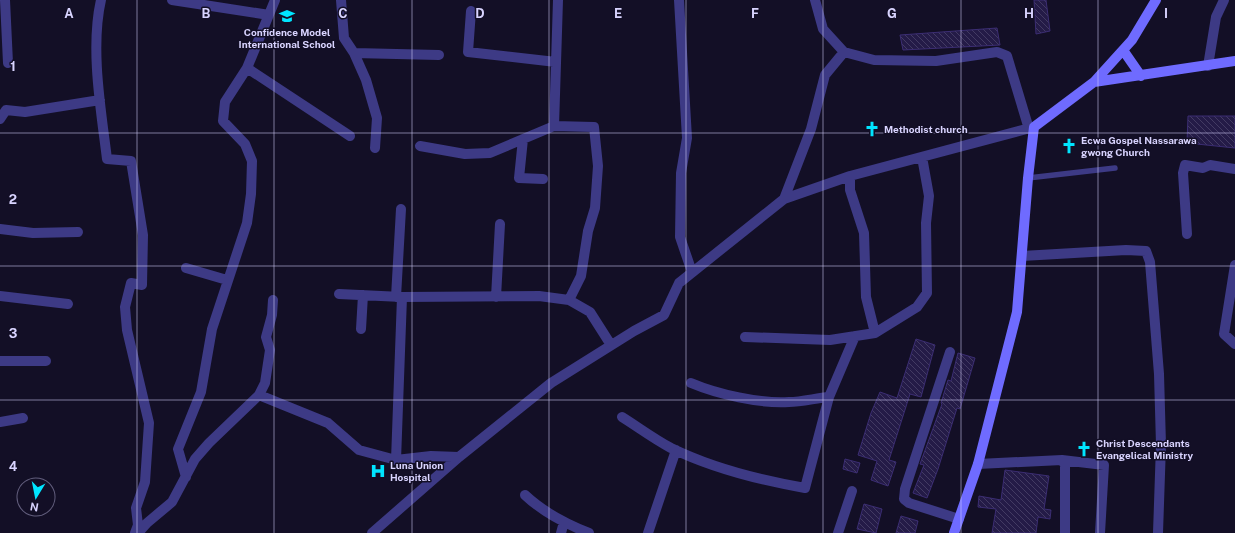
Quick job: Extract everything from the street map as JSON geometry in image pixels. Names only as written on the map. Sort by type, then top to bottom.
[{"type":"street","points":[[5,0],[8,63]]},
{"type":"street","points":[[101,0],[97,19],[100,100],[107,159],[131,161],[143,235],[142,285],[131,283],[125,307],[127,330],[148,423],[145,482],[136,508],[138,525],[135,533]]},
{"type":"street","points":[[172,0],[269,15]]},
{"type":"street","points":[[186,477],[178,449],[201,392],[212,329],[247,223],[251,194],[252,161],[245,144],[223,121],[225,102],[247,68],[275,0]]},
{"type":"street","points":[[341,0],[344,38],[354,53],[366,80],[377,118],[376,148]]},
{"type":"street","points":[[554,126],[558,0]]},
{"type":"street","points":[[679,0],[687,138],[681,173],[680,237],[692,272]]},
{"type":"street","points":[[815,0],[823,29],[844,52],[874,60],[936,61],[997,52],[1007,56],[1031,128],[1017,312],[978,464],[954,533]]},
{"type":"street","points":[[372,533],[459,457],[551,382],[664,315],[679,283],[784,199],[850,176],[1031,128],[1094,82],[1132,40],[1156,0]]},
{"type":"street","points":[[1208,66],[1216,17],[1224,0]]},
{"type":"street","points":[[471,11],[468,52],[556,62]]},
{"type":"street","points":[[1123,50],[1140,76]]},
{"type":"street","points":[[784,199],[811,129],[825,75],[844,52]]},
{"type":"street","points":[[354,53],[439,55]]},
{"type":"street","points":[[1094,82],[1235,61]]},
{"type":"street","points":[[247,68],[350,136]]},
{"type":"street","points":[[0,119],[6,110],[25,112],[100,100]]},
{"type":"street","points":[[420,146],[465,154],[490,153],[554,126],[594,127],[598,166],[595,208],[588,231],[581,276],[569,300]]},
{"type":"street","points":[[523,139],[519,178],[544,179]]},
{"type":"street","points":[[745,337],[830,340],[875,333],[917,307],[927,293],[926,224],[929,196],[922,157]]},
{"type":"street","points":[[1187,234],[1183,173],[1184,165],[1203,168],[1210,165],[1235,169]]},
{"type":"street","points":[[850,176],[850,190],[864,233],[866,297],[875,333]]},
{"type":"street","points":[[396,460],[401,209]]},
{"type":"street","points":[[496,296],[500,224]]},
{"type":"street","points":[[0,229],[33,233],[78,232]]},
{"type":"street","points":[[1022,256],[1126,250],[1146,251],[1150,262],[1160,374],[1161,445],[1158,533]]},
{"type":"street","points":[[1235,265],[1224,334],[1235,344]]},
{"type":"street","points":[[186,268],[227,280]]},
{"type":"street","points":[[339,294],[399,297],[539,296],[569,300],[590,312],[612,345]]},
{"type":"street","points":[[362,329],[363,295]]},
{"type":"street","points":[[0,296],[68,304]]},
{"type":"street","points":[[138,533],[147,523],[172,502],[195,459],[209,443],[259,395],[265,383],[270,350],[266,337],[272,315],[273,300]]},
{"type":"street","points":[[622,416],[676,450],[710,465],[758,480],[805,488],[829,396],[855,336]]},
{"type":"street","points":[[950,352],[905,489],[904,499],[909,503],[959,519]]},
{"type":"street","points":[[0,361],[46,361]]},
{"type":"street","points":[[690,383],[713,392],[766,401],[789,402],[829,396]]},
{"type":"street","points":[[259,395],[328,423],[359,450],[396,460],[431,456],[459,457]]},
{"type":"street","points":[[0,422],[23,418]]},
{"type":"street","points":[[651,532],[676,450]]},
{"type":"street","points":[[978,464],[1062,460],[1104,466],[1100,533]]},
{"type":"street","points":[[1062,460],[1065,465],[1065,533]]},
{"type":"street","points":[[838,533],[852,491]]},
{"type":"street","points":[[525,495],[535,504],[564,522],[589,533]]},
{"type":"street","points":[[561,533],[564,522]]},
{"type":"lane","points":[[1028,178],[1115,168]]},
{"type":"building","points":[[1034,0],[1046,0],[1050,31],[1036,34]]},
{"type":"building","points":[[997,28],[1000,45],[903,50],[900,35]]},
{"type":"building","points":[[1188,116],[1235,116],[1235,148],[1187,143]]},
{"type":"building","points":[[916,339],[935,345],[921,397],[910,394],[889,460],[896,462],[888,486],[871,480],[877,461],[858,455],[871,413],[880,392],[897,398]]},
{"type":"building","points":[[958,353],[975,358],[960,409],[957,408],[938,469],[927,498],[913,493],[924,465],[920,464],[942,404],[941,403],[948,380],[951,381]]},
{"type":"building","points":[[845,459],[860,463],[857,473],[843,469]]},
{"type":"building","points":[[1005,470],[1049,476],[1044,509],[1051,510],[1050,519],[1038,517],[1036,533],[992,533],[996,509],[978,507],[979,496],[1001,500]]},
{"type":"building","points":[[864,504],[882,509],[876,533],[857,529]]},
{"type":"building","points":[[901,516],[918,521],[915,533],[896,533]]},
{"type":"place","name":"Confidence Model International School","points":[[287,16]]},
{"type":"place","name":"Methodist church","points":[[872,129]]},
{"type":"place","name":"Ecwa Gospel Nassarawa gwong Church","points":[[1069,146]]},
{"type":"place","name":"Christ Descendants Evangelical Ministry","points":[[1084,449]]},
{"type":"place","name":"Luna Union Hospital","points":[[378,471]]}]
